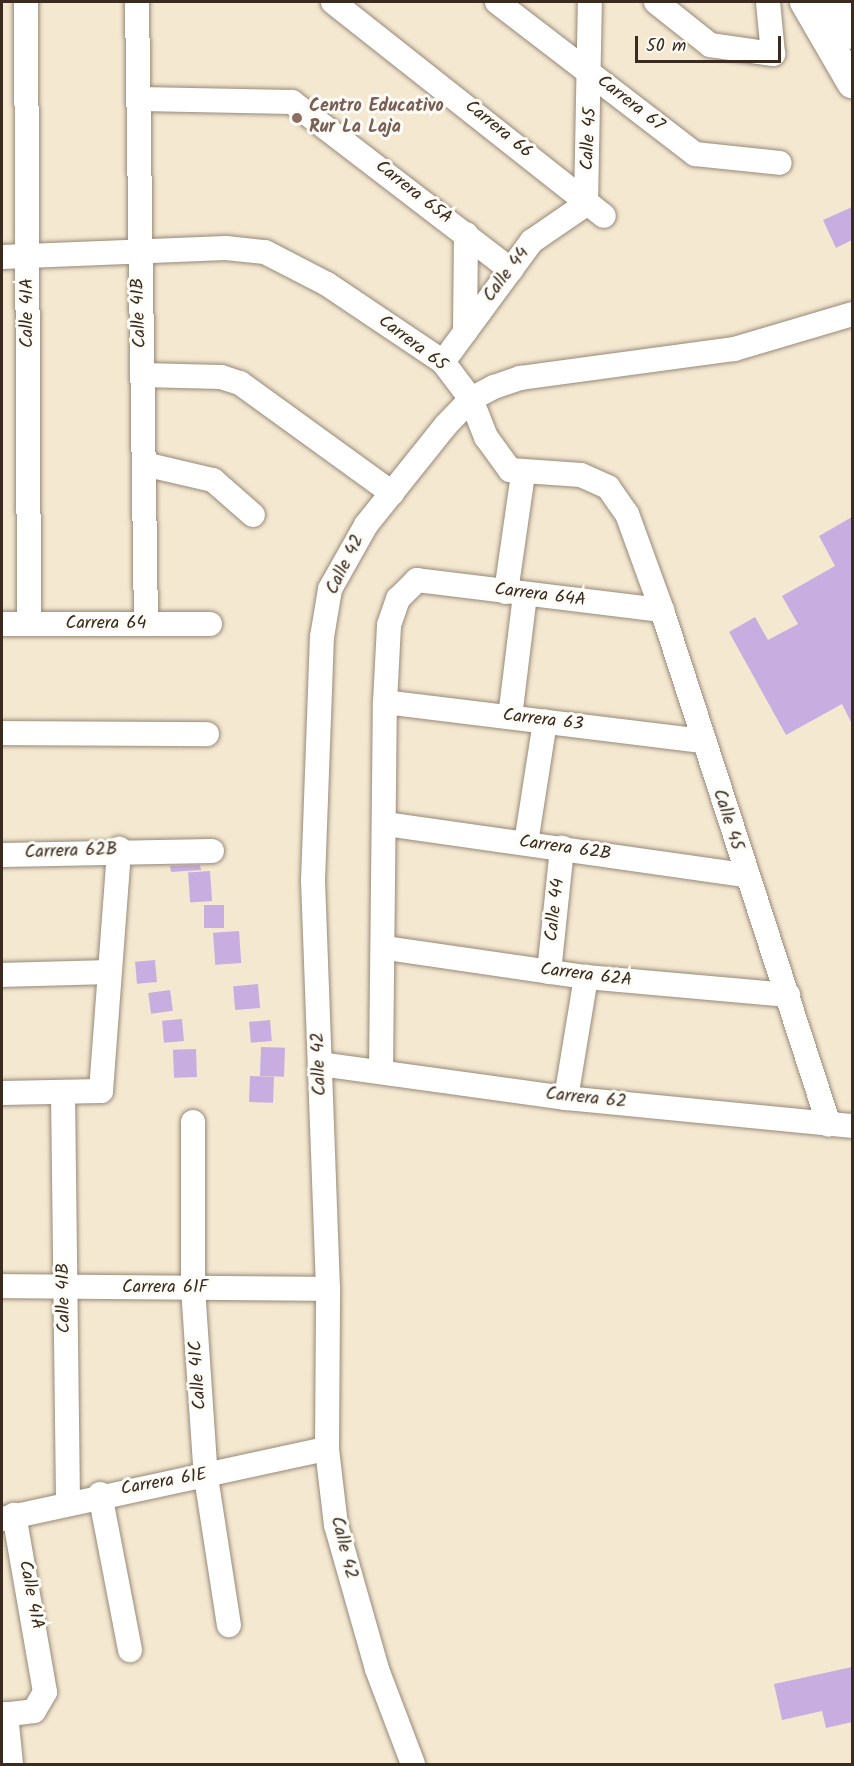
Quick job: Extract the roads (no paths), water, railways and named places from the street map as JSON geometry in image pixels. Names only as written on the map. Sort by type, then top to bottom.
[{"type":"main road","points":[[805,2],[852,83]]},
{"type":"main road","points":[[835,2],[852,34]]},
{"type":"street","name":"Calle 41A","points":[[26,2],[29,624]]},
{"type":"street","name":"Calle 41B","points":[[137,2],[140,99],[137,253],[142,375],[146,624]]},
{"type":"street","name":"Carrera 66","points":[[333,2],[522,148],[595,210]]},
{"type":"street","name":"Carrera 67","points":[[497,2],[695,154],[780,163]]},
{"type":"street","name":"Calle 45","points":[[590,2],[595,210]]},
{"type":"street","points":[[656,2],[710,45],[773,54],[768,2]]},
{"type":"street","name":"Carrera 65A","points":[[140,99],[292,102],[511,270]]},
{"type":"street","name":"Calle 44","points":[[443,362],[532,241],[595,210]]},
{"type":"street","points":[[465,332],[466,234]]},
{"type":"street","name":"Carrera 65","points":[[2,257],[265,252],[327,284],[443,362],[471,399],[498,458],[523,474]]},
{"type":"street","points":[[471,399],[520,378],[734,349],[852,314]]},
{"type":"street","points":[[142,375],[221,377],[240,383],[392,493]]},
{"type":"street","name":"Calle 42","points":[[413,1764],[376,1669],[336,1525],[327,1449],[328,1289],[313,881],[322,637],[330,590],[347,553],[392,493],[471,399]]},
{"type":"street","points":[[144,464],[213,480],[253,515]]},
{"type":"street","name":"Calle 45","points":[[523,474],[598,479],[627,514],[662,610],[701,741],[745,875],[788,995],[841,1126]]},
{"type":"street","points":[[510,717],[523,474]]},
{"type":"street","name":"Carrera 64A","points":[[385,702],[389,625],[398,599],[417,580],[662,610]]},
{"type":"street","name":"Carrera 64","points":[[2,624],[210,624]]},
{"type":"street","points":[[381,1072],[386,948],[385,702]]},
{"type":"street","name":"Carrera 63","points":[[385,702],[701,741]]},
{"type":"street","points":[[526,843],[545,722]]},
{"type":"street","points":[[2,733],[207,734]]},
{"type":"street","name":"Carrera 62B","points":[[386,824],[745,875]]},
{"type":"street","name":"Calle 44","points":[[549,972],[562,848]]},
{"type":"street","points":[[2,1093],[101,1092],[108,972],[119,849]]},
{"type":"street","name":"Carrera 62B","points":[[2,855],[119,849],[212,851]]},
{"type":"street","name":"Carrera 62A","points":[[386,948],[586,977],[788,995]]},
{"type":"street","points":[[2,975],[108,972]]},
{"type":"street","points":[[566,1098],[586,977]]},
{"type":"street","name":"Carrera 62","points":[[320,1064],[566,1098],[841,1126]]},
{"type":"street","name":"Calle 41B","points":[[63,1092],[68,1504]]},
{"type":"street","name":"Calle 41C","points":[[193,1122],[193,1288],[206,1477],[229,1625]]},
{"type":"street","name":"Carrera 61F","points":[[2,1286],[328,1289]]},
{"type":"street","name":"Carrera 61E","points":[[8,1517],[68,1504],[100,1494],[206,1477],[327,1449]]},
{"type":"street","points":[[100,1494],[130,1650]]},
{"type":"street","name":"Calle 41A","points":[[4,1714],[34,1711],[43,1702],[46,1674],[8,1517]]},
{"type":"street","points":[[4,1714],[11,1764]]},
{"type":"place","name":"Centro Educativo Rur La Laja","points":[[297,118]]}]
